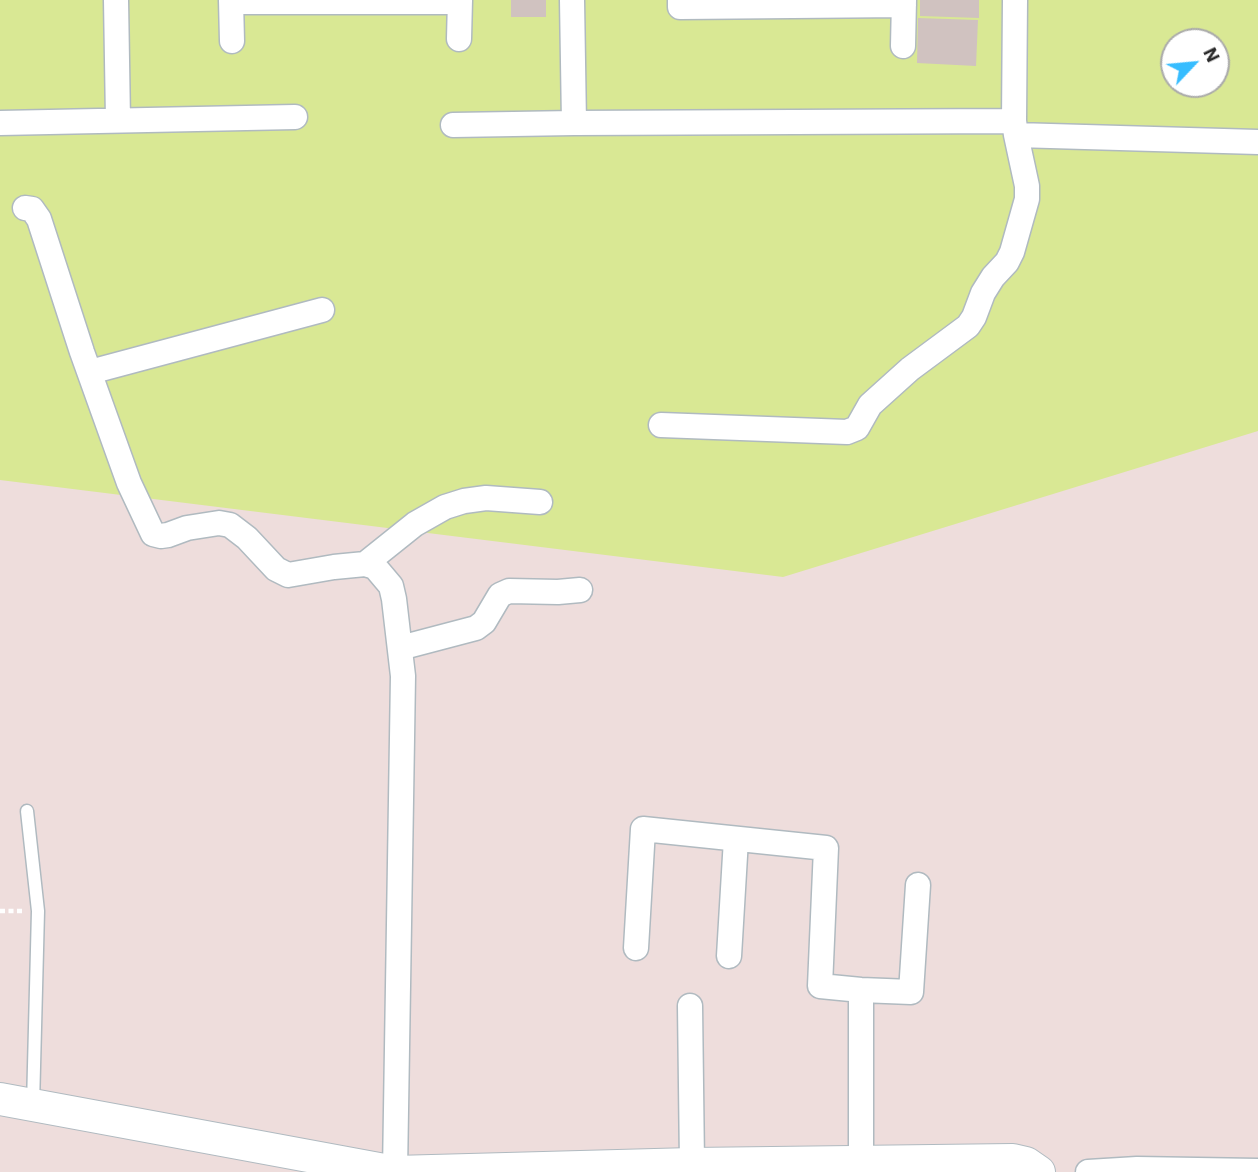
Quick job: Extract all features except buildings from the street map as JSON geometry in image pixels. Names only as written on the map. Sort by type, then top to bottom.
[{"type":"street","points":[[116,0],[118,120]]},
{"type":"street","points":[[572,0],[574,123]]},
{"type":"street","points":[[680,0],[680,7],[904,2],[903,46]]},
{"type":"street","points":[[661,425],[847,432],[858,428],[870,405],[910,369],[968,326],[983,293],[1012,252],[1027,199],[1027,186],[1015,128],[1014,0]]},
{"type":"street","points":[[232,41],[231,1],[460,1],[459,39]]},
{"type":"street","points":[[0,123],[295,117]]},
{"type":"street","points":[[453,125],[574,123],[1015,128],[1258,142]]},
{"type":"street","points":[[25,208],[32,209],[39,219],[129,483],[153,534],[168,535],[187,528],[219,523],[230,525],[247,538],[276,569],[288,575],[365,564],[375,567],[391,586],[403,676],[395,1172]]},
{"type":"street","points":[[90,372],[322,310]]},
{"type":"street","points":[[365,564],[415,524],[464,500],[486,498],[540,502]]},
{"type":"street","points":[[400,648],[476,628],[484,622],[500,595],[509,592],[580,590]]},
{"type":"street","points":[[636,948],[643,829],[826,848],[820,985],[911,992],[918,885]]},
{"type":"street","points":[[729,956],[736,839]]},
{"type":"street","points":[[861,990],[861,1163]]},
{"type":"street","points":[[690,1006],[692,1164]]},
{"type":"street","points":[[0,1099],[395,1172],[636,1169],[692,1164],[1013,1160],[1026,1163],[1039,1172]]},
{"type":"street","points":[[1088,1172],[1258,1171]]},
{"type":"lane","points":[[27,811],[37,911],[33,1105]]},
{"type":"green space","points":[[0,0],[1258,0],[1258,431],[783,577],[0,480]]}]
